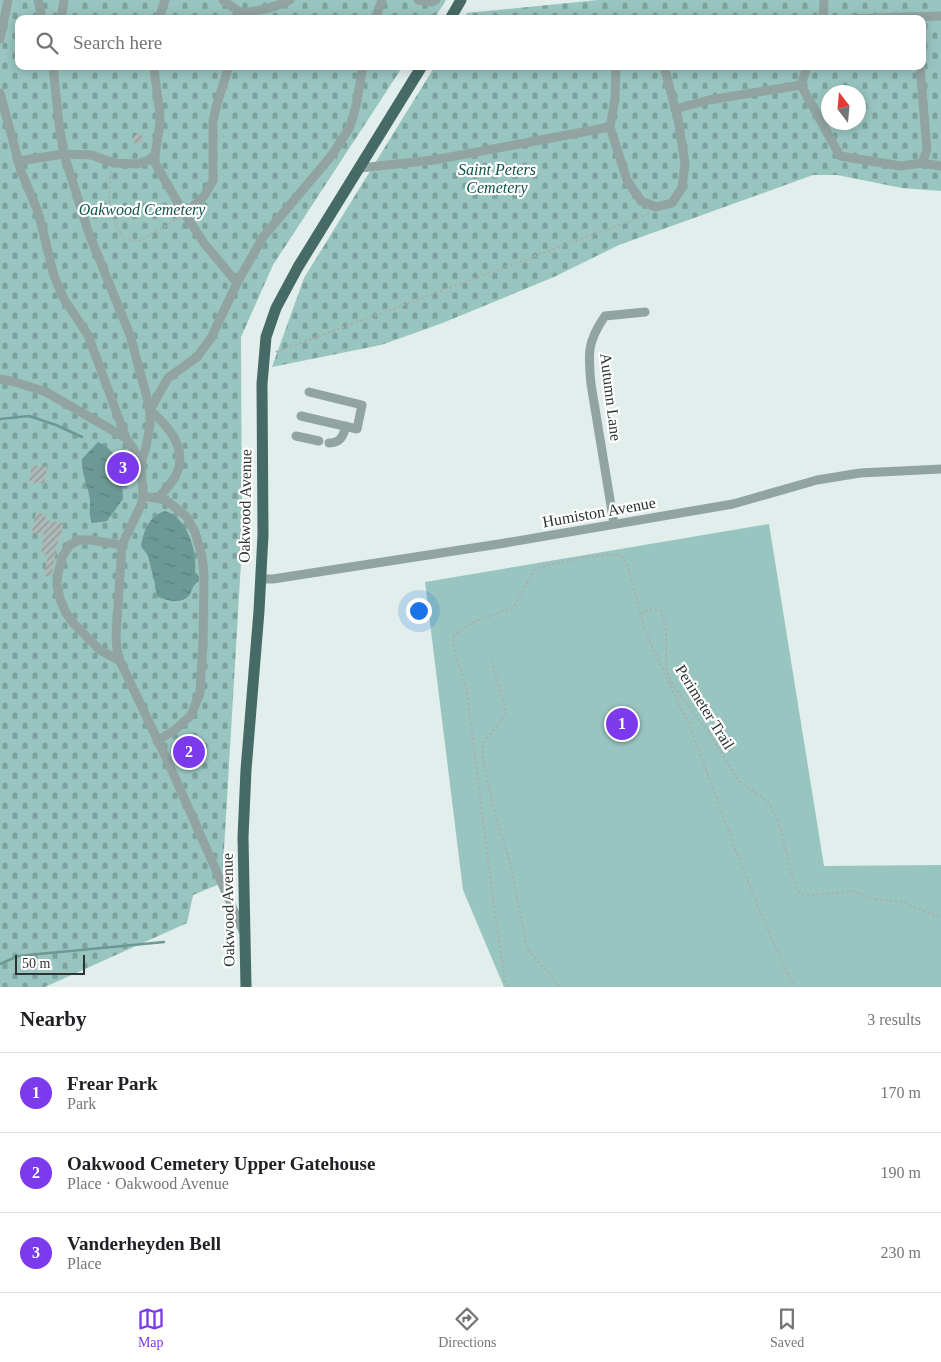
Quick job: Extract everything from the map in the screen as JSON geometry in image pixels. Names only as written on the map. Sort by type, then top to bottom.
[{"type":"main road","points":[[452,15],[461,0]]},
{"type":"main road","name":"Oakwood Avenue","points":[[246,987],[244,837],[246,770],[263,535],[262,384],[266,337],[276,308],[298,267],[420,70]]},
{"type":"street","points":[[0,39],[8,0]]},
{"type":"street","points":[[38,0],[41,15]]},
{"type":"street","points":[[62,15],[64,0]]},
{"type":"street","points":[[160,15],[165,0]]},
{"type":"street","points":[[224,0],[239,15]]},
{"type":"street","points":[[243,15],[290,0]]},
{"type":"street","points":[[376,15],[382,0]]},
{"type":"street","points":[[418,0],[431,2],[436,0]]},
{"type":"street","points":[[822,15],[824,0]]},
{"type":"street","points":[[926,17],[941,16]]},
{"type":"street","points":[[53,70],[64,154],[88,231],[130,335],[150,410],[150,425],[141,463],[143,496],[141,505],[126,533],[122,545],[116,636],[117,649],[120,661],[245,934]]},
{"type":"street","points":[[154,70],[160,118],[159,134],[154,155],[155,163],[204,243],[237,283]]},
{"type":"street","points":[[185,214],[204,196],[213,181],[213,121],[228,70]]},
{"type":"street","points":[[150,410],[168,378],[197,357],[211,338],[237,283],[263,237],[332,156],[350,127],[362,70]]},
{"type":"street","points":[[616,70],[615,99],[610,127],[627,180],[641,201],[656,207],[672,203],[682,188],[685,163],[675,109],[665,70]]},
{"type":"street","points":[[806,70],[801,85],[840,156],[901,166],[922,163],[941,166]]},
{"type":"street","points":[[920,70],[927,150],[922,163]]},
{"type":"street","points":[[675,109],[709,100],[801,85]]},
{"type":"street","points":[[0,93],[18,161],[38,212],[54,276],[64,300],[88,335],[126,438],[141,463]]},
{"type":"street","points":[[360,168],[434,160],[610,127]]},
{"type":"street","points":[[18,161],[64,154],[91,155],[114,163],[137,164],[149,160],[154,155]]},
{"type":"street","name":"Autumn Lane","points":[[614,524],[591,384],[589,348],[595,331],[605,316],[645,312]]},
{"type":"street","points":[[0,379],[46,392],[126,438]]},
{"type":"street","points":[[301,416],[357,429],[362,405],[309,392]]},
{"type":"street","points":[[150,410],[170,432],[176,441],[180,455],[178,470],[171,484],[158,498]]},
{"type":"street","points":[[329,443],[336,443],[343,437],[346,426]]},
{"type":"street","points":[[296,436],[319,441]]},
{"type":"street","name":"Humiston Avenue","points":[[260,579],[273,579],[500,544],[733,504],[826,478],[893,470],[941,469]]},
{"type":"street","points":[[143,496],[166,500],[186,517],[195,532],[200,548],[204,576],[200,693],[191,715],[176,729],[157,740]]},
{"type":"street","points":[[120,661],[100,650],[74,624],[66,613],[57,585],[63,555],[70,545],[80,540],[91,540],[122,545]]},
{"type":"path","points":[[114,163],[109,175],[108,199],[117,229],[125,239],[140,241],[185,214]]},
{"type":"path","points":[[264,356],[656,211],[656,207]]},
{"type":"path","points":[[508,987],[505,981],[493,902],[467,691],[453,648],[454,635],[473,622],[513,608],[535,570],[575,558],[604,554],[621,555],[628,566],[640,613],[652,646],[691,729],[740,862],[770,936],[794,987]]},
{"type":"path","name":"Perimeter Trail","points":[[640,613],[652,609],[661,611],[666,627],[666,670],[673,685],[708,732],[740,782],[766,801],[777,818],[794,882],[800,894],[806,896],[852,891],[875,899],[902,902],[941,918]]},
{"type":"path","points":[[493,660],[496,678],[506,710],[505,716],[485,740],[482,750],[484,765],[497,821],[510,862],[527,949],[559,987]]},
{"type":"green space","name":"Oakwood Cemetery","points":[[0,0],[446,0],[437,15],[15,15],[15,70],[400,70],[273,265],[241,337],[242,546],[222,883],[193,895],[187,923],[45,987],[0,987]]},
{"type":"green space","name":"Saint Peters Cemetery","points":[[598,0],[941,0],[941,191],[902,188],[837,175],[813,175],[619,245],[554,277],[440,324],[381,345],[272,367],[304,278],[433,70],[926,70],[926,15],[466,15],[467,13]]},
{"type":"green space","points":[[769,524],[824,866],[941,865],[941,987],[504,987],[463,890],[425,582]]},
{"type":"water","points":[[98,442],[106,446],[116,458],[121,473],[123,499],[107,521],[92,523],[90,499],[83,473],[82,459]]},
{"type":"water","points":[[165,511],[179,520],[185,528],[195,555],[195,573],[199,576],[199,581],[194,585],[190,594],[179,601],[158,597],[148,556],[141,546],[148,524],[155,516]]},
{"type":"building","points":[[136,134],[140,134],[143,139],[140,144],[136,144],[133,141],[133,137]]},
{"type":"building","points":[[32,465],[47,467],[44,484],[29,482]]},
{"type":"building","points":[[36,513],[46,514],[45,520],[63,523],[51,577],[44,576],[48,555],[41,554],[44,534],[32,533]]},
{"type":"building","points":[[185,739],[188,747],[200,743],[204,756],[180,764],[173,743]]},
{"type":"waterway","points":[[0,419],[29,416],[56,425],[82,437]]},
{"type":"waterway","points":[[0,964],[18,956],[164,942]]},
{"type":"place","name":"Vanderheyden Bell","points":[[123,468]]},
{"type":"place","name":"Frear Park","points":[[622,724]]},
{"type":"place","name":"Oakwood Cemetery Upper Gatehouse","points":[[189,752]]}]
